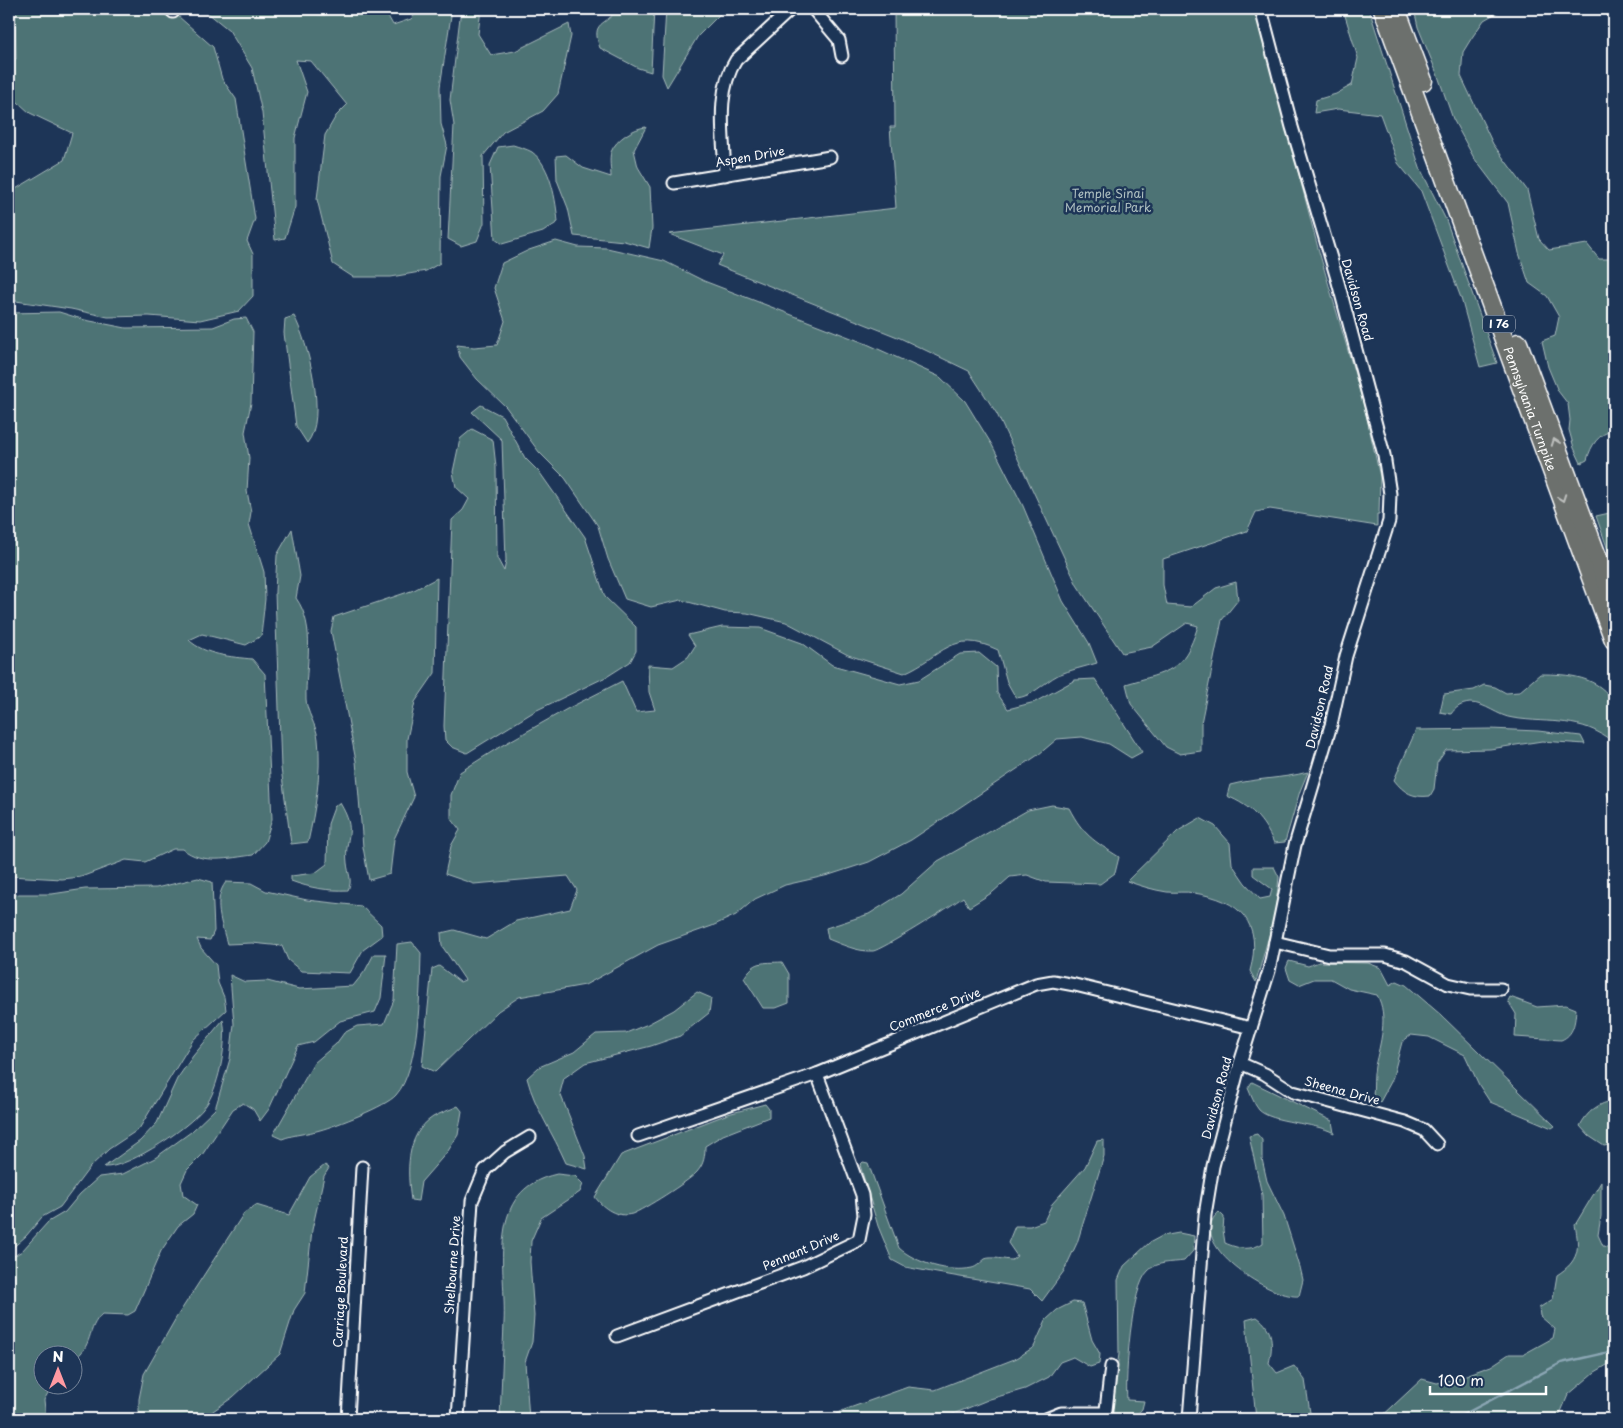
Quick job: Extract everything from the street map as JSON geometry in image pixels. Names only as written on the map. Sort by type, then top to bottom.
[{"type":"highway","name":"Pennsylvania Turnpike","points":[[1383,9],[1614,640]]},
{"type":"highway","name":"Pennsylvania Turnpike","points":[[1396,9],[1614,602]]},
{"type":"street","points":[[725,175],[724,88],[729,70],[736,60],[791,9]]},
{"type":"street","points":[[813,9],[839,40],[842,56]]},
{"type":"street","name":"Davidson Road","points":[[1189,1419],[1205,1214],[1213,1166],[1240,1063],[1276,942],[1295,845],[1324,752],[1346,656],[1361,603],[1389,521],[1390,494],[1386,462],[1292,127],[1261,9]]},
{"type":"street","name":"Aspen Drive","points":[[674,183],[830,157]]},
{"type":"street","points":[[1276,942],[1304,951],[1329,955],[1385,955],[1406,961],[1448,984],[1470,989],[1501,988]]},
{"type":"street","name":"Commerce Drive","points":[[638,1136],[817,1074],[1012,993],[1036,984],[1053,981],[1251,1028]]},
{"type":"street","name":"Sheena Drive","points":[[1240,1063],[1265,1074],[1293,1092],[1413,1125],[1424,1130],[1437,1144]]},
{"type":"street","name":"Pennant Drive","points":[[618,1336],[803,1267],[859,1240],[864,1215],[862,1194],[817,1074]]},
{"type":"street","name":"Shelbourne Drive","points":[[458,1419],[472,1201],[485,1170],[505,1152],[530,1137]]},
{"type":"street","name":"Carriage Boulevard","points":[[348,1419],[362,1167]]},
{"type":"street","points":[[1046,1419],[1061,1413],[1105,1416],[1111,1366]]},
{"type":"green space","points":[[15,9],[170,9],[213,47],[222,79],[236,99],[255,219],[247,241],[253,254],[253,296],[239,311],[200,320],[149,316],[108,317],[71,309],[9,300],[9,193],[64,160],[72,133],[30,113],[9,94],[9,61],[16,59]]},
{"type":"green space","points":[[203,9],[287,9],[291,13],[325,15],[331,9],[384,9],[393,25],[411,19],[420,9],[452,9],[440,87],[441,124],[447,145],[441,176],[440,263],[426,271],[391,277],[353,277],[333,264],[317,199],[325,135],[336,116],[347,105],[311,61],[296,60],[307,92],[295,138],[295,207],[285,238],[275,240],[262,113],[252,68],[229,30]]},
{"type":"green space","points":[[461,9],[481,9],[478,34],[491,55],[515,51],[569,24],[571,36],[558,94],[543,111],[503,132],[483,156],[484,223],[477,241],[461,246],[448,239],[454,125],[450,100]]},
{"type":"green space","points":[[617,9],[654,9],[651,72],[638,68],[600,48],[597,39],[598,28]]},
{"type":"green space","points":[[666,9],[725,9],[698,36],[667,87],[662,75]]},
{"type":"green space","name":"Temple Sinai Memorial Park","points":[[894,9],[1256,9],[1318,248],[1365,409],[1380,477],[1379,514],[1377,514],[1377,526],[1270,509],[1256,512],[1247,531],[1163,559],[1163,585],[1167,605],[1191,607],[1216,588],[1236,582],[1238,600],[1222,620],[1201,723],[1201,751],[1180,754],[1166,747],[1131,704],[1126,684],[1164,672],[1180,662],[1198,626],[1187,623],[1152,647],[1122,653],[1077,585],[997,414],[969,371],[900,338],[717,265],[723,255],[669,234],[896,208],[890,127],[895,127]]},
{"type":"green space","points":[[1343,9],[1369,9],[1420,168],[1446,220],[1497,363],[1480,367],[1461,298],[1421,191],[1398,163],[1380,114],[1338,109],[1314,113],[1316,100],[1336,94],[1352,85],[1358,58]]},
{"type":"green space","points":[[1414,9],[1503,9],[1484,20],[1471,39],[1463,52],[1461,76],[1493,144],[1527,190],[1539,239],[1549,250],[1587,244],[1599,259],[1614,259],[1614,430],[1599,437],[1593,445],[1587,460],[1581,463],[1569,430],[1568,404],[1558,391],[1548,367],[1542,341],[1555,336],[1559,317],[1547,296],[1529,283],[1519,253],[1508,203],[1474,158],[1453,119],[1418,27]]},
{"type":"green space","points":[[646,127],[634,150],[638,167],[650,187],[652,228],[649,248],[624,241],[574,236],[568,208],[557,180],[556,156],[566,155],[583,168],[611,177],[610,158],[613,147],[626,135]]},
{"type":"green space","points":[[513,145],[532,152],[544,166],[554,194],[558,222],[543,232],[502,244],[495,239],[490,165],[498,147]]},
{"type":"green space","points":[[556,241],[578,247],[607,248],[664,261],[704,281],[867,344],[940,377],[965,401],[992,445],[1023,506],[1063,601],[1089,643],[1097,663],[1058,675],[1027,695],[1016,698],[1007,682],[998,650],[982,644],[958,643],[904,673],[848,655],[786,622],[747,613],[725,612],[681,600],[651,607],[625,599],[608,559],[598,526],[565,478],[539,452],[506,407],[477,379],[460,357],[457,345],[474,347],[497,345],[505,321],[494,288],[502,263],[529,250]]},
{"type":"green space","points":[[59,312],[85,320],[126,328],[213,327],[234,319],[246,318],[253,332],[251,403],[245,432],[249,458],[247,491],[251,512],[249,524],[264,572],[265,599],[261,636],[246,645],[202,634],[189,640],[210,652],[252,659],[265,674],[272,819],[265,842],[253,855],[225,859],[207,859],[190,854],[183,849],[173,849],[145,862],[126,860],[81,877],[62,879],[9,876],[9,313]]},
{"type":"green space","points":[[294,316],[310,361],[316,399],[316,417],[313,432],[307,443],[296,426],[284,333],[285,319]]},
{"type":"green space","points":[[481,405],[502,416],[525,458],[540,473],[585,537],[605,597],[636,627],[636,651],[630,662],[608,676],[535,711],[467,753],[452,747],[445,740],[444,726],[452,520],[463,510],[469,499],[456,487],[453,472],[460,439],[472,429],[493,440],[496,467],[497,558],[504,571],[506,561],[502,440],[472,412]]},
{"type":"green space","points":[[1614,512],[1614,567],[1596,516]]},
{"type":"green space","points":[[292,529],[300,576],[296,598],[306,622],[308,634],[306,704],[317,734],[319,765],[315,804],[308,842],[291,844],[281,768],[275,592],[277,555]]},
{"type":"green space","points":[[437,578],[435,673],[415,702],[407,739],[407,772],[414,797],[394,839],[390,874],[369,880],[363,847],[356,761],[331,631],[334,617],[414,590]]},
{"type":"green space","points":[[722,627],[760,628],[802,643],[832,665],[900,684],[919,680],[960,654],[979,653],[996,667],[997,693],[1008,709],[1035,702],[1075,680],[1095,679],[1142,752],[1131,758],[1109,744],[1082,737],[1057,739],[1038,755],[911,840],[869,862],[829,875],[785,885],[755,899],[736,915],[712,926],[658,945],[585,985],[519,997],[498,1011],[435,1072],[422,1066],[432,969],[439,966],[460,982],[465,980],[442,946],[441,933],[454,930],[486,939],[516,921],[570,909],[577,890],[568,876],[474,884],[445,874],[451,846],[460,830],[451,818],[451,795],[460,772],[501,746],[622,681],[636,712],[655,710],[649,692],[648,665],[673,667],[688,657],[695,646],[688,635]]},
{"type":"green space","points":[[1540,674],[1582,678],[1600,687],[1614,703],[1614,813],[1607,793],[1611,783],[1613,742],[1601,734],[1589,728],[1565,722],[1507,717],[1486,707],[1470,703],[1461,705],[1451,714],[1440,712],[1444,694],[1474,690],[1484,685],[1495,687],[1506,693],[1519,692]]},
{"type":"green space","points":[[1490,729],[1538,731],[1581,736],[1585,744],[1542,741],[1490,749],[1446,750],[1437,763],[1434,789],[1430,796],[1409,794],[1394,780],[1416,730]]},
{"type":"green space","points":[[1308,772],[1300,791],[1285,842],[1274,843],[1261,820],[1250,809],[1227,796],[1230,785]]},
{"type":"green space","points":[[340,803],[349,828],[347,863],[350,880],[348,890],[305,886],[291,881],[291,876],[315,873],[327,864],[328,824],[335,805]]},
{"type":"green space","points":[[1052,805],[1069,808],[1079,825],[1090,837],[1119,857],[1115,873],[1100,884],[1046,882],[1027,875],[1010,877],[993,892],[969,907],[963,897],[902,936],[873,951],[855,949],[828,939],[826,928],[869,914],[901,894],[938,861],[1028,810]]},
{"type":"green space","points":[[1200,818],[1215,826],[1230,843],[1232,864],[1245,883],[1260,899],[1270,897],[1272,889],[1253,875],[1253,867],[1274,867],[1279,877],[1275,914],[1256,982],[1250,971],[1253,940],[1250,927],[1236,908],[1210,896],[1191,892],[1162,891],[1127,881],[1178,831]]},
{"type":"green space","points":[[198,878],[212,882],[214,931],[210,940],[197,939],[201,948],[216,965],[218,983],[224,997],[226,1010],[193,1040],[139,1129],[109,1149],[90,1167],[60,1207],[42,1217],[26,1236],[9,1251],[9,897],[19,894],[52,894],[85,889],[156,888]]},
{"type":"green space","points":[[226,882],[251,883],[266,891],[307,900],[361,906],[381,925],[382,936],[363,950],[350,973],[301,971],[288,960],[282,946],[252,943],[227,944],[219,913],[220,897]]},
{"type":"green space","points":[[412,942],[421,953],[417,1027],[410,1067],[404,1083],[396,1095],[372,1110],[327,1128],[282,1139],[273,1135],[314,1063],[336,1044],[344,1033],[357,1026],[384,1024],[394,1000],[397,944]]},
{"type":"green space","points":[[374,954],[386,954],[381,998],[375,1012],[340,1021],[314,1042],[298,1046],[269,1109],[260,1121],[253,1109],[243,1103],[233,1109],[202,1155],[187,1170],[181,1183],[183,1195],[197,1205],[193,1214],[178,1226],[161,1251],[135,1311],[128,1315],[102,1314],[97,1320],[82,1352],[82,1346],[32,1346],[32,1396],[46,1396],[44,1400],[46,1419],[9,1419],[9,1259],[22,1251],[48,1222],[65,1212],[80,1194],[99,1177],[123,1174],[155,1158],[191,1132],[215,1109],[230,1059],[234,1024],[230,975],[245,982],[267,981],[299,989],[353,986],[365,971]]},
{"type":"green space","points":[[1289,961],[1308,966],[1319,962],[1368,963],[1381,968],[1390,985],[1397,981],[1406,985],[1441,1015],[1555,1126],[1552,1128],[1490,1102],[1479,1085],[1465,1055],[1429,1037],[1411,1035],[1402,1042],[1392,1080],[1380,1102],[1373,1097],[1374,1070],[1383,1021],[1381,1003],[1377,995],[1349,989],[1331,979],[1314,979],[1299,985],[1290,980],[1286,968]]},
{"type":"green space","points":[[782,962],[789,974],[789,1003],[776,1008],[763,1008],[744,978],[756,965]]},
{"type":"green space","points":[[697,992],[711,998],[709,1013],[680,1036],[651,1046],[585,1063],[564,1078],[560,1093],[585,1156],[587,1169],[566,1163],[539,1111],[527,1078],[539,1067],[574,1052],[596,1034],[626,1033],[648,1024],[674,1010]]},
{"type":"green space","points":[[1510,997],[1537,1007],[1566,1005],[1576,1009],[1574,1023],[1569,1035],[1561,1040],[1515,1037],[1516,1014],[1508,1001]]},
{"type":"green space","points":[[223,1020],[222,1062],[216,1085],[208,1102],[201,1111],[190,1122],[160,1144],[129,1161],[115,1166],[104,1167],[140,1141],[157,1123],[177,1079],[193,1056]]},
{"type":"green space","points":[[1252,1082],[1332,1121],[1334,1133],[1326,1129],[1273,1118],[1265,1114],[1257,1108],[1248,1088]]},
{"type":"green space","points":[[1614,1101],[1614,1144],[1604,1146],[1589,1136],[1580,1126],[1594,1109]]},
{"type":"green space","points":[[765,1104],[769,1109],[769,1117],[723,1135],[705,1146],[704,1160],[697,1172],[646,1207],[632,1214],[621,1215],[606,1208],[595,1197],[621,1155],[728,1114]]},
{"type":"green space","points":[[458,1106],[462,1111],[458,1135],[448,1151],[421,1182],[418,1201],[411,1200],[409,1178],[410,1155],[417,1134],[433,1117]]},
{"type":"green space","points":[[1257,1134],[1262,1140],[1262,1159],[1267,1181],[1284,1216],[1300,1267],[1303,1280],[1299,1296],[1269,1288],[1251,1279],[1221,1253],[1212,1238],[1211,1224],[1219,1212],[1224,1217],[1225,1243],[1244,1248],[1254,1247],[1263,1243],[1262,1195],[1249,1136]]},
{"type":"green space","points":[[1104,1140],[1104,1156],[1077,1243],[1064,1271],[1042,1301],[1030,1289],[905,1267],[892,1260],[878,1226],[860,1165],[863,1162],[868,1163],[899,1248],[914,1258],[933,1265],[943,1268],[963,1269],[977,1266],[988,1258],[1012,1260],[1017,1256],[1008,1243],[1015,1226],[1030,1226],[1044,1221],[1052,1204],[1085,1167],[1097,1141]]},
{"type":"green space","points":[[325,1165],[329,1168],[324,1176],[312,1230],[305,1293],[294,1310],[280,1354],[206,1419],[139,1419],[139,1399],[144,1374],[176,1318],[244,1213],[256,1205],[289,1215],[310,1177]]},
{"type":"green space","points":[[557,1174],[575,1176],[583,1184],[580,1192],[541,1218],[531,1241],[530,1262],[534,1316],[532,1342],[525,1362],[529,1419],[500,1419],[504,1323],[504,1234],[509,1214],[518,1196],[534,1183]]},
{"type":"green space","points":[[1601,1182],[1601,1216],[1598,1235],[1603,1246],[1614,1249],[1614,1361],[1595,1372],[1568,1395],[1558,1419],[1379,1419],[1422,1379],[1437,1383],[1452,1380],[1491,1366],[1509,1354],[1524,1354],[1553,1338],[1555,1329],[1540,1316],[1539,1308],[1553,1299],[1557,1275],[1570,1265],[1574,1259],[1577,1248],[1575,1225]]},
{"type":"green space","points":[[1179,1233],[1194,1236],[1193,1251],[1184,1261],[1160,1264],[1148,1271],[1142,1280],[1133,1312],[1128,1352],[1127,1400],[1144,1401],[1142,1409],[1133,1419],[1110,1419],[1119,1354],[1118,1280],[1124,1266],[1149,1243],[1162,1236]]},
{"type":"green space","points":[[1073,1302],[1082,1303],[1092,1340],[1100,1354],[1099,1364],[1090,1367],[1073,1357],[1060,1362],[1049,1377],[1025,1389],[990,1399],[941,1419],[828,1419],[844,1410],[908,1387],[935,1390],[1017,1358],[1034,1347],[1046,1320],[1057,1310]]},
{"type":"green space","points":[[1257,1317],[1267,1327],[1271,1338],[1269,1363],[1277,1373],[1294,1366],[1305,1380],[1311,1419],[1256,1419],[1246,1320]]},
{"type":"waterway","points":[[1455,1419],[1561,1363],[1614,1351]]}]
